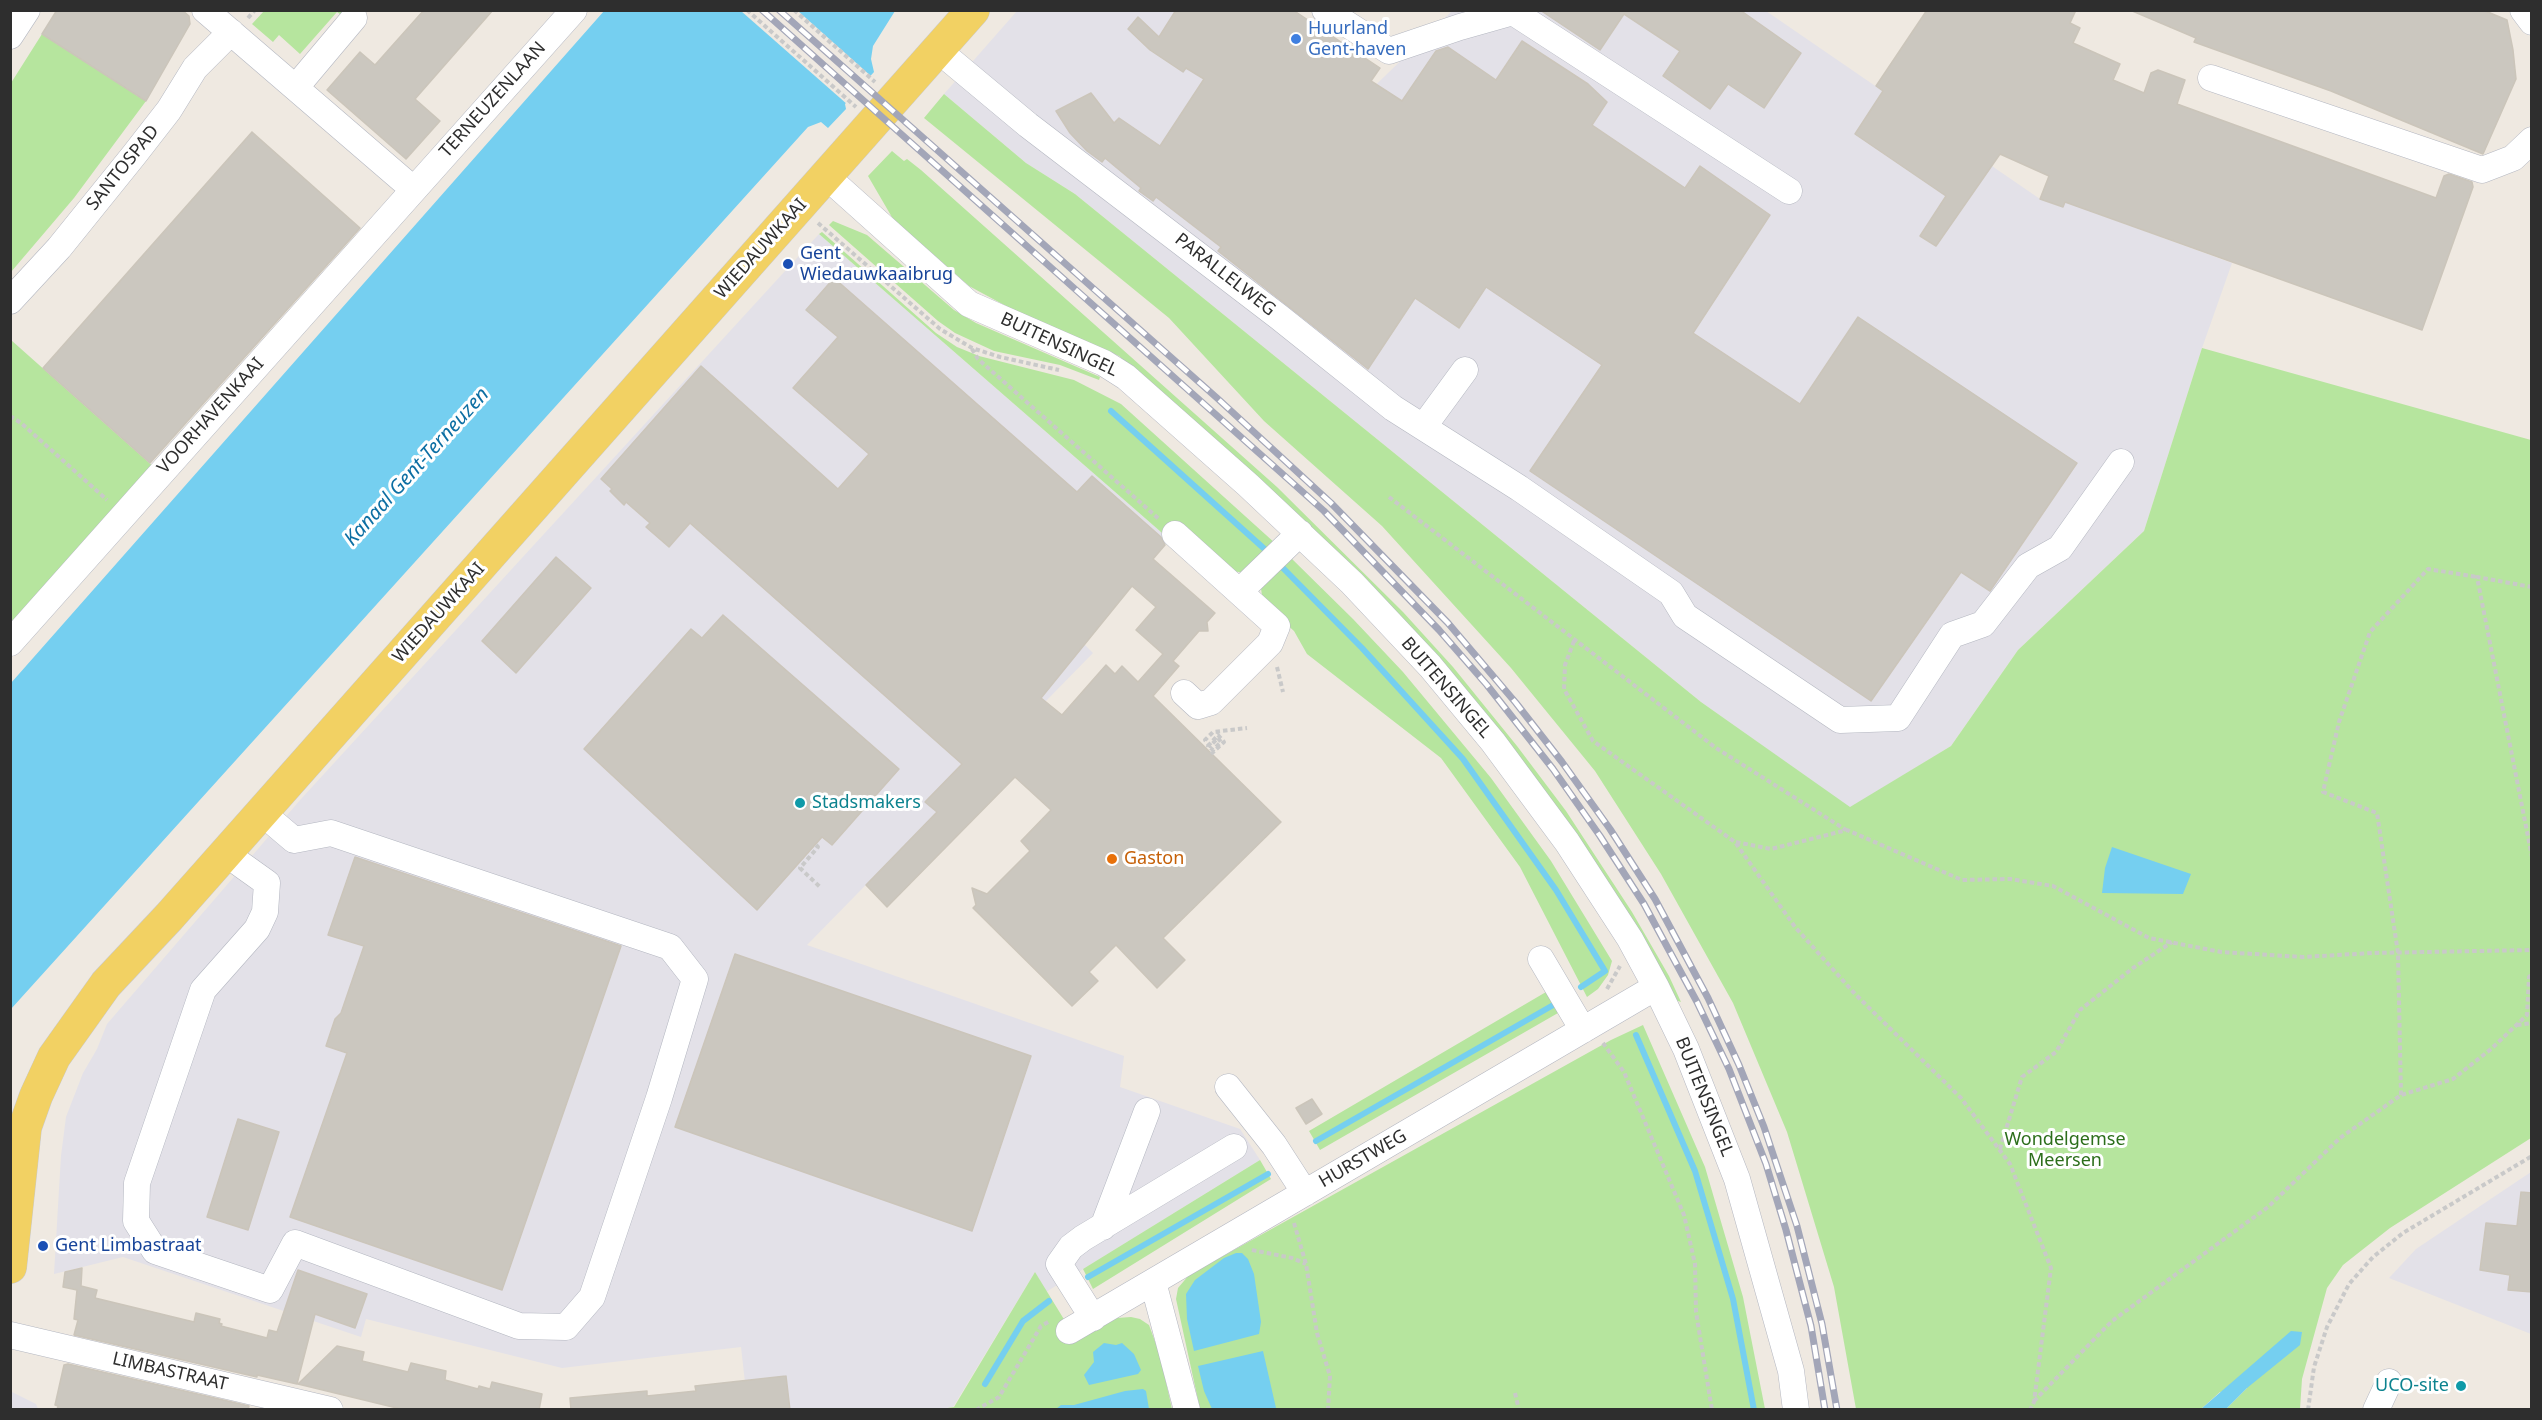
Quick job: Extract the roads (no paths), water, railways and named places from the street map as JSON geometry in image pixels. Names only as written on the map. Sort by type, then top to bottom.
[{"type":"main road","name":"WIEDAUWKAAI","points":[[10,1267],[25,1127],[54,1057],[106,984],[973,10]]},
{"type":"street","points":[[10,36],[27,10]]},
{"type":"street","points":[[205,10],[413,189]]},
{"type":"street","name":"TERNEUZENLAAN","points":[[413,189],[574,10]]},
{"type":"street","points":[[1325,10],[1389,51],[1513,12],[1789,191]]},
{"type":"street","points":[[2523,10],[2532,22]]},
{"type":"street","points":[[296,87],[354,18]]},
{"type":"street","name":"SANTOSPAD","points":[[10,301],[59,248],[127,163],[169,110],[195,68],[231,32]]},
{"type":"street","name":"PARALLELWEG","points":[[938,50],[1028,125],[1279,317],[1393,408],[1519,488],[1671,593],[1685,616],[1840,720],[1898,718],[1952,635],[1983,624],[2028,566],[2060,548],[2121,462]]},
{"type":"street","points":[[2211,78],[2482,170],[2513,158],[2532,140]]},
{"type":"street","name":"BUITENSINGEL","points":[[826,176],[969,304],[1104,363],[1126,377],[1300,533],[1352,583],[1430,666],[1504,757],[1567,842],[1630,939],[1636,999],[1686,1049],[1737,1179],[1791,1371],[1796,1410]]},
{"type":"street","name":"VOORHAVENKAAI","points":[[10,643],[413,189]]},
{"type":"street","points":[[1424,426],[1466,370]]},
{"type":"street","points":[[1240,591],[1300,533]]},
{"type":"street","points":[[1175,534],[1277,626],[1270,643],[1211,702],[1198,706],[1184,693]]},
{"type":"street","points":[[225,853],[267,883],[265,912],[257,929],[203,990],[137,1183],[136,1221],[155,1251],[270,1290],[295,1243],[519,1326],[566,1327],[592,1297],[659,1098],[695,979],[670,947],[331,833],[294,840],[261,812]]},
{"type":"street","points":[[1541,959],[1589,1027]]},
{"type":"street","name":"HURSTWEG","points":[[1069,1331],[1636,999]]},
{"type":"street","points":[[1228,1087],[1274,1145],[1297,1198]]},
{"type":"street","points":[[1103,1227],[1147,1111]]},
{"type":"street","points":[[1093,1318],[1059,1264],[1071,1248],[1234,1147]]},
{"type":"street","points":[[1152,1282],[1187,1410]]},
{"type":"street","name":"LIMBASTRAAT","points":[[10,1335],[330,1410]]},
{"type":"street","points":[[2376,1410],[2389,1382]]},
{"type":"water","name":"Kanaal Gent-Terneuzen","points":[[604,11],[895,11],[873,46],[871,59],[874,72],[845,104],[846,109],[828,128],[821,122],[808,127],[11,1009],[11,683]]},
{"type":"water","points":[[2112,847],[2191,874],[2183,894],[2102,893],[2105,868]]},
{"type":"water","points":[[1242,1253],[1248,1259],[1254,1274],[1261,1322],[1259,1334],[1194,1351],[1187,1319],[1186,1294],[1195,1280],[1224,1258]]},
{"type":"water","points":[[2291,1331],[2302,1332],[2300,1345],[2247,1388],[2226,1409],[2201,1409]]},
{"type":"water","points":[[1104,1343],[1116,1345],[1122,1343],[1134,1354],[1141,1370],[1138,1374],[1089,1385],[1084,1375],[1094,1362],[1093,1352]]},
{"type":"water","points":[[1263,1351],[1276,1408],[1212,1409],[1204,1391],[1198,1366]]},
{"type":"water","points":[[1143,1389],[1146,1391],[1149,1409],[1056,1409],[1061,1405],[1074,1405],[1125,1391]]},
{"type":"waterway","points":[[1111,411],[1269,553]]},
{"type":"waterway","points":[[1278,563],[1362,648],[1463,759],[1556,890],[1605,971],[1581,987]]},
{"type":"waterway","points":[[1316,1141],[1555,1004]]},
{"type":"waterway","points":[[1636,1035],[1695,1171],[1733,1299],[1754,1410]]},
{"type":"waterway","points":[[1088,1277],[1268,1174]]},
{"type":"waterway","points":[[985,1384],[1023,1321],[1049,1301]]},
{"type":"railway","points":[[762,10],[1324,511],[1439,630],[1487,685],[1553,769],[1644,904],[1697,1002],[1729,1069],[1766,1164],[1786,1230],[1811,1326],[1825,1410]]},
{"type":"railway","points":[[779,10],[1217,398],[1331,503],[1448,623],[1516,703],[1562,762],[1610,829],[1655,899],[1708,998],[1739,1065],[1764,1127],[1797,1226],[1822,1324],[1837,1410]]},
{"type":"place","name":"Huurland Gent-haven","points":[[1296,39]]},
{"type":"place","name":"Gent Wiedauwkaaibrug","points":[[788,264]]},
{"type":"place","name":"Stadsmakers","points":[[800,803]]},
{"type":"place","name":"Gaston","points":[[1112,859]]},
{"type":"place","name":"Gent Limbastraat","points":[[43,1246]]},
{"type":"place","name":"UCO-site","points":[[2461,1386]]},
{"type":"park label","name":"Wondelgemse Meersen","points":[[2065,1150]]}]
